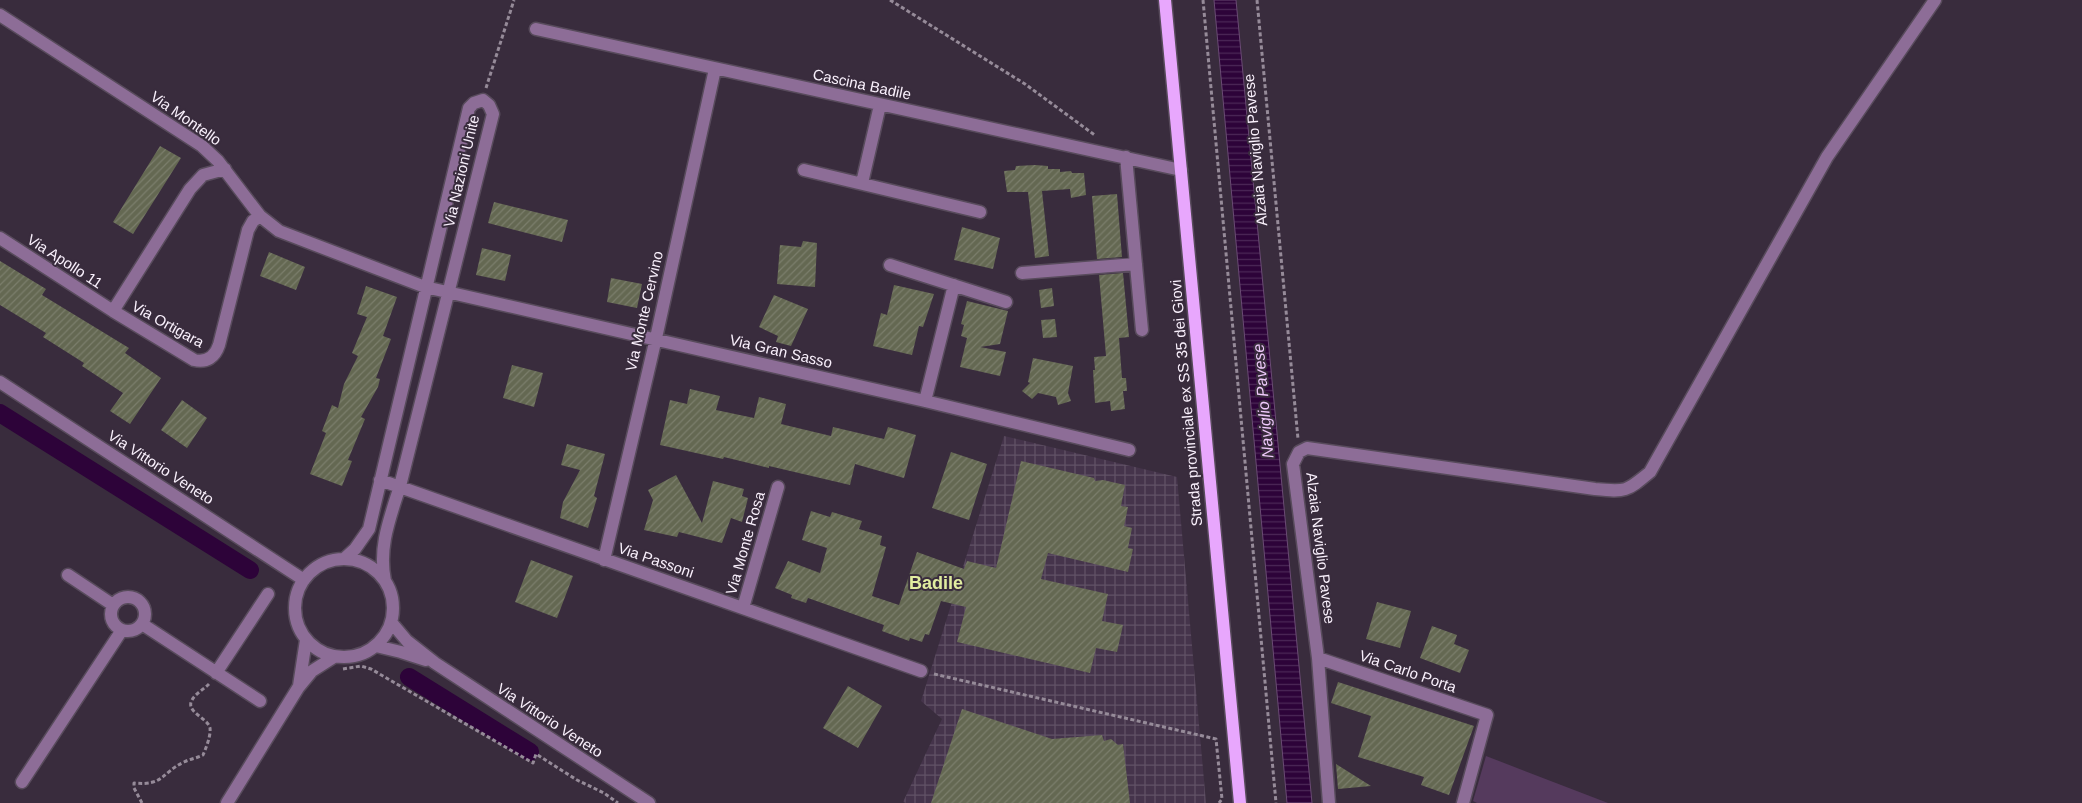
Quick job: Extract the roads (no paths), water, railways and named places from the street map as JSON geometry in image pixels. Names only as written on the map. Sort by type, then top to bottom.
[{"type":"main road","name":"Strada provinciale ex SS 35 dei Giovi","points":[[1165,0],[1240,803]]},
{"type":"street","name":"Alzaia Naviglio Pavese","points":[[1329,803],[1318,658],[1293,464],[1299,452],[1307,448],[1595,489],[1622,491],[1632,488],[1650,472],[1827,157],[1935,0]]},
{"type":"street","name":"Via Montello","points":[[0,16],[202,146],[212,154],[260,216],[279,231],[425,287]]},
{"type":"street","name":"Cascina Badile","points":[[536,29],[1181,170]]},
{"type":"street","name":"Via Monte Cervino","points":[[604,560],[656,338],[714,69]]},
{"type":"street","name":"Via Nazioni Unite","points":[[344,559],[355,549],[369,529],[469,108],[474,103],[483,100],[489,105],[493,114],[450,292],[400,486],[385,535],[382,549],[382,566],[385,581]]},
{"type":"street","points":[[862,183],[880,105]]},
{"type":"street","points":[[1126,157],[1142,330]]},
{"type":"street","name":"Via Ortigara","points":[[224,169],[203,175],[190,189],[113,311],[194,360],[202,361],[210,358],[216,353],[220,345],[248,230],[253,221],[260,216]]},
{"type":"street","points":[[804,170],[980,212]]},
{"type":"street","name":"Via Apollo 11","points":[[0,238],[113,311]]},
{"type":"street","points":[[1022,273],[1136,264]]},
{"type":"street","points":[[890,265],[1006,302]]},
{"type":"street","points":[[925,401],[954,285]]},
{"type":"street","name":"Via Gran Sasso","points":[[425,287],[656,338],[1129,450]]},
{"type":"street","name":"Via Vittorio Veneto","points":[[0,382],[304,580]]},
{"type":"street","name":"Via Passoni","points":[[380,480],[922,670]]},
{"type":"street","name":"Via Monte Rosa","points":[[743,608],[778,487]]},
{"type":"street","points":[[344,559],[367,565],[374,569],[385,581],[392,600],[391,622],[385,635],[376,646],[363,654],[349,657],[334,657],[319,651],[306,640],[298,626],[295,610],[297,594],[304,580],[315,569],[329,562],[344,559]]},
{"type":"street","points":[[68,576],[113,605]]},
{"type":"street","points":[[217,674],[268,594]]},
{"type":"street","points":[[127,596],[137,599],[146,613],[142,624],[134,630],[117,628],[111,620],[113,605],[121,598],[127,596]]},
{"type":"street","name":"Via Vittorio Veneto","points":[[391,622],[407,641],[435,663],[649,803]]},
{"type":"street","points":[[142,624],[260,701]]},
{"type":"street","points":[[22,782],[122,630]]},
{"type":"street","points":[[298,688],[306,640]]},
{"type":"street","name":"Via Vittorio Veneto","points":[[376,646],[435,663]]},
{"type":"street","points":[[227,803],[298,688],[312,671],[334,657]]},
{"type":"street","name":"Via Carlo Porta","points":[[1318,658],[1487,715],[1463,803]]},
{"type":"water","name":"Naviglio Pavese","points":[[1214,0],[1236,0],[1312,803],[1287,803]]},
{"type":"waterway","points":[[0,413],[250,570]]},
{"type":"waterway","points":[[409,677],[530,752]]},
{"type":"district","name":"Badile","points":[[936,583]]}]
